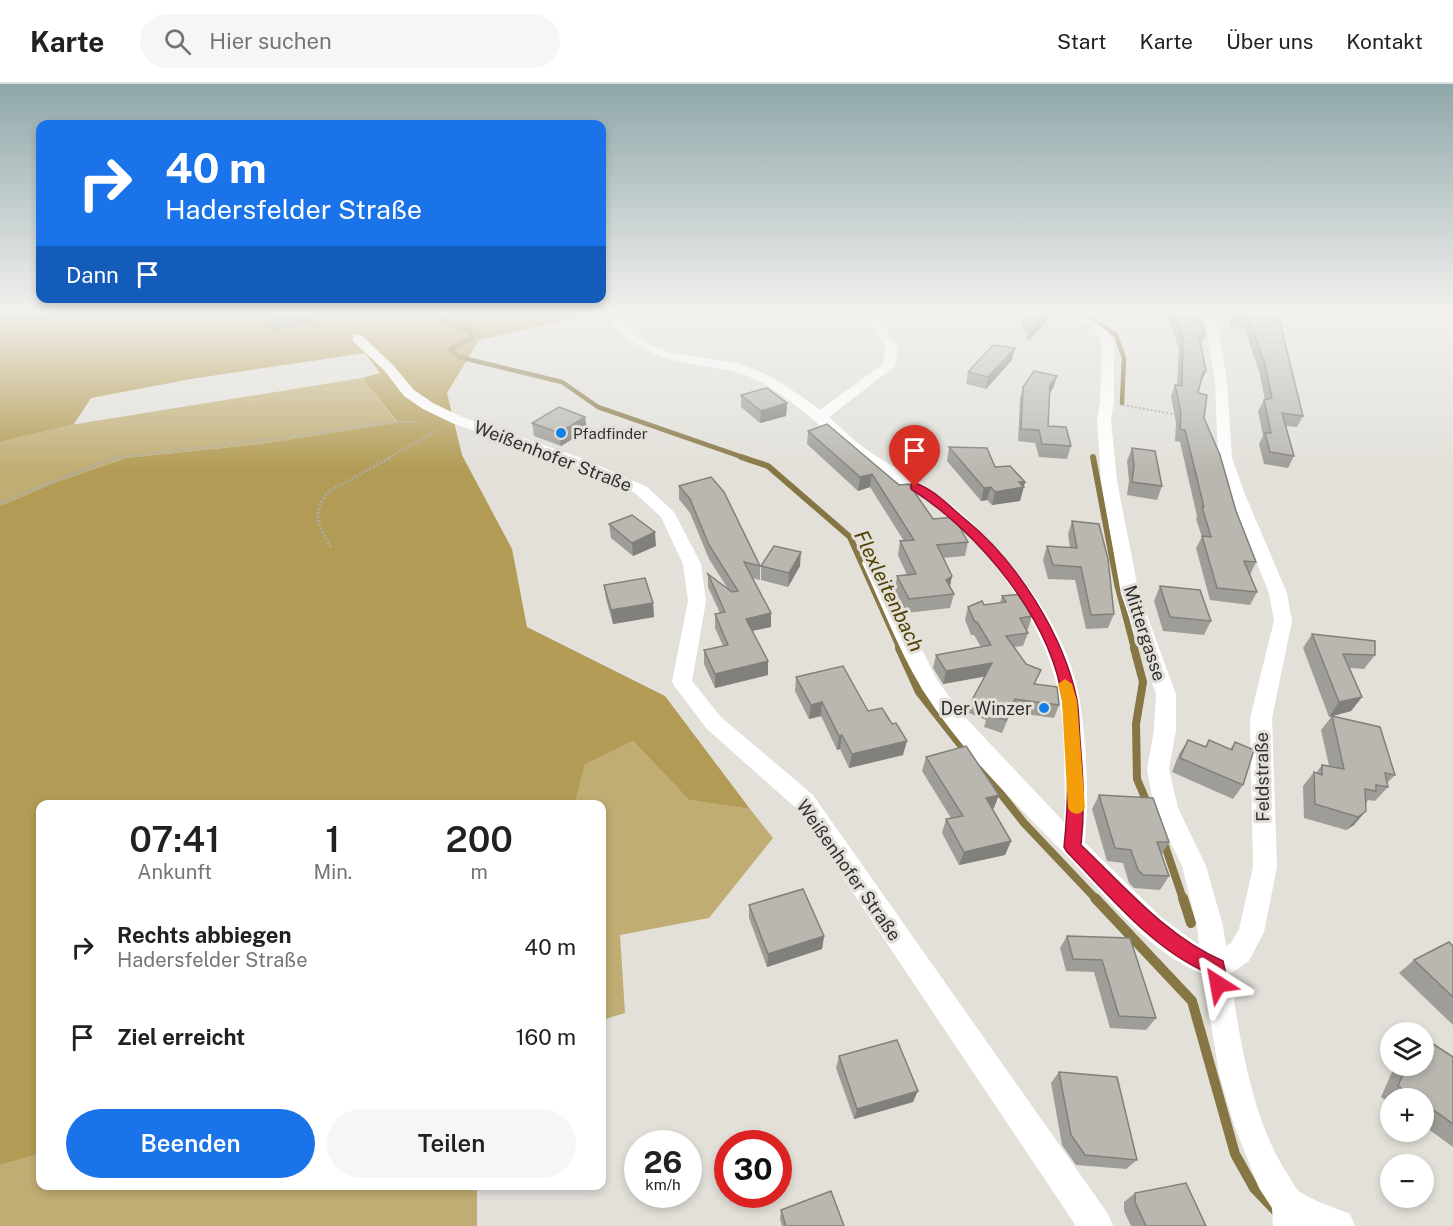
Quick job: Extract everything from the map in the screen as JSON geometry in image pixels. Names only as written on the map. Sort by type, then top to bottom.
[{"type":"street","name":"Weißenhofer Straße","points":[[385,364],[409,393],[428,406],[457,420],[579,462],[641,490],[668,515],[692,564],[697,601],[682,682],[714,723],[805,802],[1096,1226]]},
{"type":"street","points":[[716,364],[736,368],[763,378],[787,392],[860,452],[933,498],[975,533],[1013,576],[1048,637],[1061,668],[1070,701],[1077,804],[1073,847]]},
{"type":"street","points":[[820,417],[889,364]]},
{"type":"street","name":"Mittergasse","points":[[1109,364],[1104,420],[1109,480],[1130,594],[1166,694],[1165,730],[1158,769],[1166,808],[1194,866],[1210,926],[1217,968]]},
{"type":"street","name":"Feldstraße","points":[[1217,968],[1240,952],[1251,932],[1264,867],[1261,718],[1283,621],[1278,593],[1236,492],[1225,458],[1218,364]]},
{"type":"street","points":[[871,563],[929,683],[956,721],[1022,795],[1154,927],[1199,960],[1217,968],[1222,1016],[1248,1122],[1270,1177],[1289,1214],[1338,1226]]},
{"type":"path","points":[[1107,402],[1223,423]]},
{"type":"path","points":[[331,547],[317,521],[317,505],[328,492],[457,420]]},
{"type":"path","points":[[0,503],[118,456],[319,433],[389,422]]},
{"type":"shaded area","points":[[0,364],[289,364],[191,379],[91,398],[74,424],[0,442]]},
{"type":"shaded area","points":[[373,364],[464,364],[447,393],[462,455],[512,549],[527,627],[665,696],[750,809],[689,800],[633,741],[585,764],[576,800],[36,800],[36,1155],[0,1165],[0,506],[54,483],[126,458],[261,444],[398,423],[362,378],[380,373]]},
{"type":"shaded area","points":[[362,378],[398,424],[261,444],[126,458],[54,483],[0,506],[0,442],[64,426]]},
{"type":"shaded area","points":[[633,741],[689,800],[750,809],[773,838],[709,918],[620,935],[625,1013],[606,1019],[606,800],[576,800],[585,763]]},
{"type":"shaded area","points":[[36,1155],[36,1190],[477,1190],[477,1226],[0,1226],[0,1165]]},
{"type":"building","points":[[975,364],[1000,364],[988,377],[968,372]]},
{"type":"building","points":[[1182,364],[1205,364],[1206,371],[1203,372],[1198,393],[1207,395],[1204,418],[1220,455],[1236,511],[1256,562],[1244,561],[1257,592],[1217,588],[1202,536],[1211,537],[1185,430],[1180,429],[1181,412],[1175,385],[1182,386]]},
{"type":"building","points":[[1265,364],[1290,364],[1303,416],[1282,413],[1294,456],[1270,452],[1265,433],[1271,433],[1264,400],[1272,398]]},
{"type":"building","points":[[1034,371],[1057,376],[1050,385],[1048,426],[1066,427],[1071,446],[1042,444],[1039,430],[1021,429],[1023,387]]},
{"type":"building","points":[[767,388],[787,403],[761,411],[741,395]]},
{"type":"building","points":[[559,407],[585,417],[559,433],[532,423]]},
{"type":"building","points":[[827,424],[899,485],[909,484],[933,519],[954,517],[968,542],[937,545],[952,576],[946,580],[954,594],[909,599],[897,576],[916,574],[900,541],[914,540],[872,474],[860,477],[808,431]]},
{"type":"building","points":[[949,447],[987,448],[995,467],[1010,466],[1025,482],[1019,482],[1024,487],[995,492],[991,487],[984,488]]},
{"type":"building","points":[[1132,448],[1155,451],[1162,486],[1132,482],[1134,466]]},
{"type":"building","points":[[711,477],[724,492],[760,566],[744,562],[771,613],[746,619],[768,661],[715,674],[704,650],[728,645],[715,614],[725,612],[708,574],[732,592],[738,591],[709,545],[690,499],[679,486]]},
{"type":"building","points":[[632,515],[655,532],[632,543],[609,524]]},
{"type":"building","points":[[1072,521],[1099,524],[1108,559],[1114,614],[1091,615],[1081,567],[1053,565],[1047,546],[1077,548]]},
{"type":"building","points":[[774,546],[801,552],[789,573],[761,566]]},
{"type":"building","points":[[645,578],[653,603],[611,610],[604,585]]},
{"type":"building","points":[[1160,586],[1200,590],[1211,621],[1170,617]]},
{"type":"building","points":[[1025,594],[1032,607],[1032,616],[1020,618],[1028,633],[1006,636],[1026,664],[1041,670],[1034,684],[1057,687],[1059,705],[1015,699],[1006,720],[988,714],[991,707],[972,700],[992,663],[946,671],[936,655],[991,645],[968,607],[982,601],[984,605],[1006,602],[1002,596]]},
{"type":"building","points":[[1312,634],[1375,641],[1375,655],[1343,654],[1362,697],[1339,702]]},
{"type":"building","points":[[843,666],[868,711],[882,708],[892,724],[896,723],[907,741],[852,754],[842,735],[839,736],[822,702],[811,705],[796,677]]},
{"type":"building","points":[[1332,716],[1380,727],[1395,775],[1385,773],[1388,787],[1376,785],[1376,791],[1365,789],[1366,811],[1358,817],[1315,804],[1314,772],[1322,775],[1322,765],[1344,769]]},
{"type":"building","points":[[1188,740],[1206,747],[1209,740],[1232,750],[1235,742],[1254,750],[1243,785],[1180,758]]},
{"type":"building","points":[[966,746],[999,795],[986,798],[1011,841],[964,852],[946,819],[963,816],[926,757]]},
{"type":"building","points":[[1099,795],[1153,798],[1169,842],[1157,842],[1169,876],[1143,875],[1138,870],[1131,850],[1115,848]]},
{"type":"building","points":[[803,889],[824,936],[768,954],[749,905]]},
{"type":"building","points":[[1067,936],[1130,938],[1156,1018],[1119,1016],[1102,960],[1073,959]]},
{"type":"building","points":[[1449,942],[1453,946],[1453,997],[1414,960]]},
{"type":"building","points":[[897,1040],[918,1091],[857,1109],[839,1056]]},
{"type":"building","points":[[1434,1045],[1453,1057],[1453,1124],[1434,1110],[1434,1088],[1401,1088],[1398,1086],[1402,1076],[1434,1076]]},
{"type":"building","points":[[1059,1072],[1117,1077],[1137,1160],[1085,1155],[1071,1135]]},
{"type":"building","points":[[1186,1183],[1206,1226],[1146,1226],[1135,1202],[1135,1193]]},
{"type":"building","points":[[831,1191],[844,1226],[786,1226],[781,1210],[792,1208],[792,1206]]},
{"type":"waterway","name":"Flexleitenbach","points":[[489,364],[562,382],[598,407],[745,458]]},
{"type":"waterway","points":[[1122,403],[1124,364]]},
{"type":"waterway","name":"Flexleitenbach","points":[[741,457],[768,466],[850,537],[900,649]]},
{"type":"waterway","points":[[1093,457],[1117,584],[1134,649]]},
{"type":"waterway","name":"Flexleitenbach","points":[[899,648],[919,692],[967,753]]},
{"type":"waterway","points":[[1134,648],[1143,682],[1136,724],[1137,779],[1148,805]]},
{"type":"waterway","name":"Flexleitenbach","points":[[982,770],[1024,823],[1096,899]]},
{"type":"waterway","points":[[1163,840],[1183,899]]},
{"type":"waterway","points":[[1095,898],[1192,1001],[1235,1154],[1254,1188],[1290,1226]]},
{"type":"waterway","points":[[1183,898],[1191,923]]},
{"type":"slow traffic","points":[[1065,684],[1070,701],[1077,808]]},
{"type":"place","name":"Pfadfinder","points":[[561,433]]},
{"type":"place","name":"Der Winzer","points":[[1044,708]]},
{"type":"route","points":[[915,487],[933,498],[975,533],[1013,576],[1048,637],[1061,668],[1070,701],[1072,758],[1077,804],[1073,847],[1154,927],[1199,960],[1217,968],[1218,984]]}]
